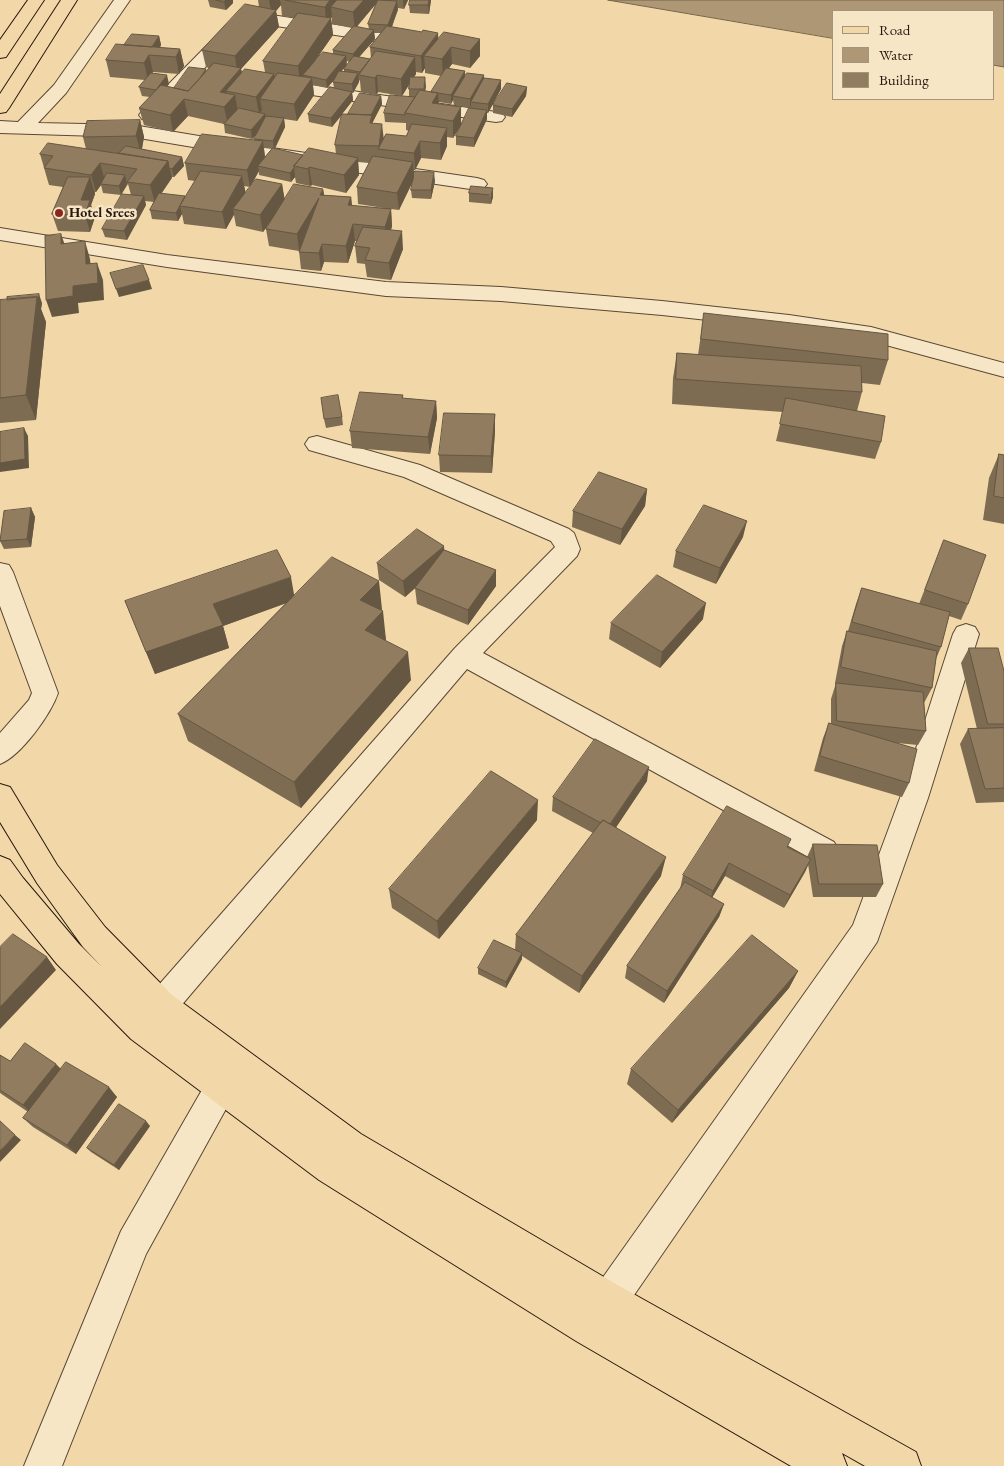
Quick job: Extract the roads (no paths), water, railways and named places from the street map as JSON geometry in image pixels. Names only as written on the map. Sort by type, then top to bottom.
[{"type":"main road","points":[[0,53],[36,0]]},
{"type":"main road","points":[[0,108],[69,0]]},
{"type":"main road","points":[[0,796],[47,874],[151,1017],[222,1087],[331,1168],[588,1328],[828,1466]]},
{"type":"main road","points":[[0,869],[12,887],[68,954],[151,1017],[349,1146],[608,1300],[902,1466]]},
{"type":"street","points":[[22,128],[60,89],[122,0]]},
{"type":"street","points":[[133,131],[246,16],[427,44]]},
{"type":"street","points":[[189,72],[208,75]]},
{"type":"street","points":[[256,82],[496,117]]},
{"type":"street","points":[[0,127],[133,131],[265,153],[477,184]]},
{"type":"street","points":[[0,234],[167,261],[386,289],[501,294],[662,308],[789,322],[871,334],[1004,370]]},
{"type":"street","points":[[151,1017],[464,655],[568,549],[566,539],[412,471],[317,444]]},
{"type":"street","points":[[0,572],[45,692],[40,706],[0,752]]},
{"type":"street","points":[[588,1328],[866,932],[914,798],[966,634]]},
{"type":"street","points":[[464,655],[824,851]]},
{"type":"street","points":[[43,1466],[133,1243],[222,1087]]},
{"type":"water","points":[[608,0],[1004,0],[1004,67],[994,65],[994,10],[832,10],[832,38]]},
{"type":"place","name":"Hotel Srees","points":[[59,213]]}]
